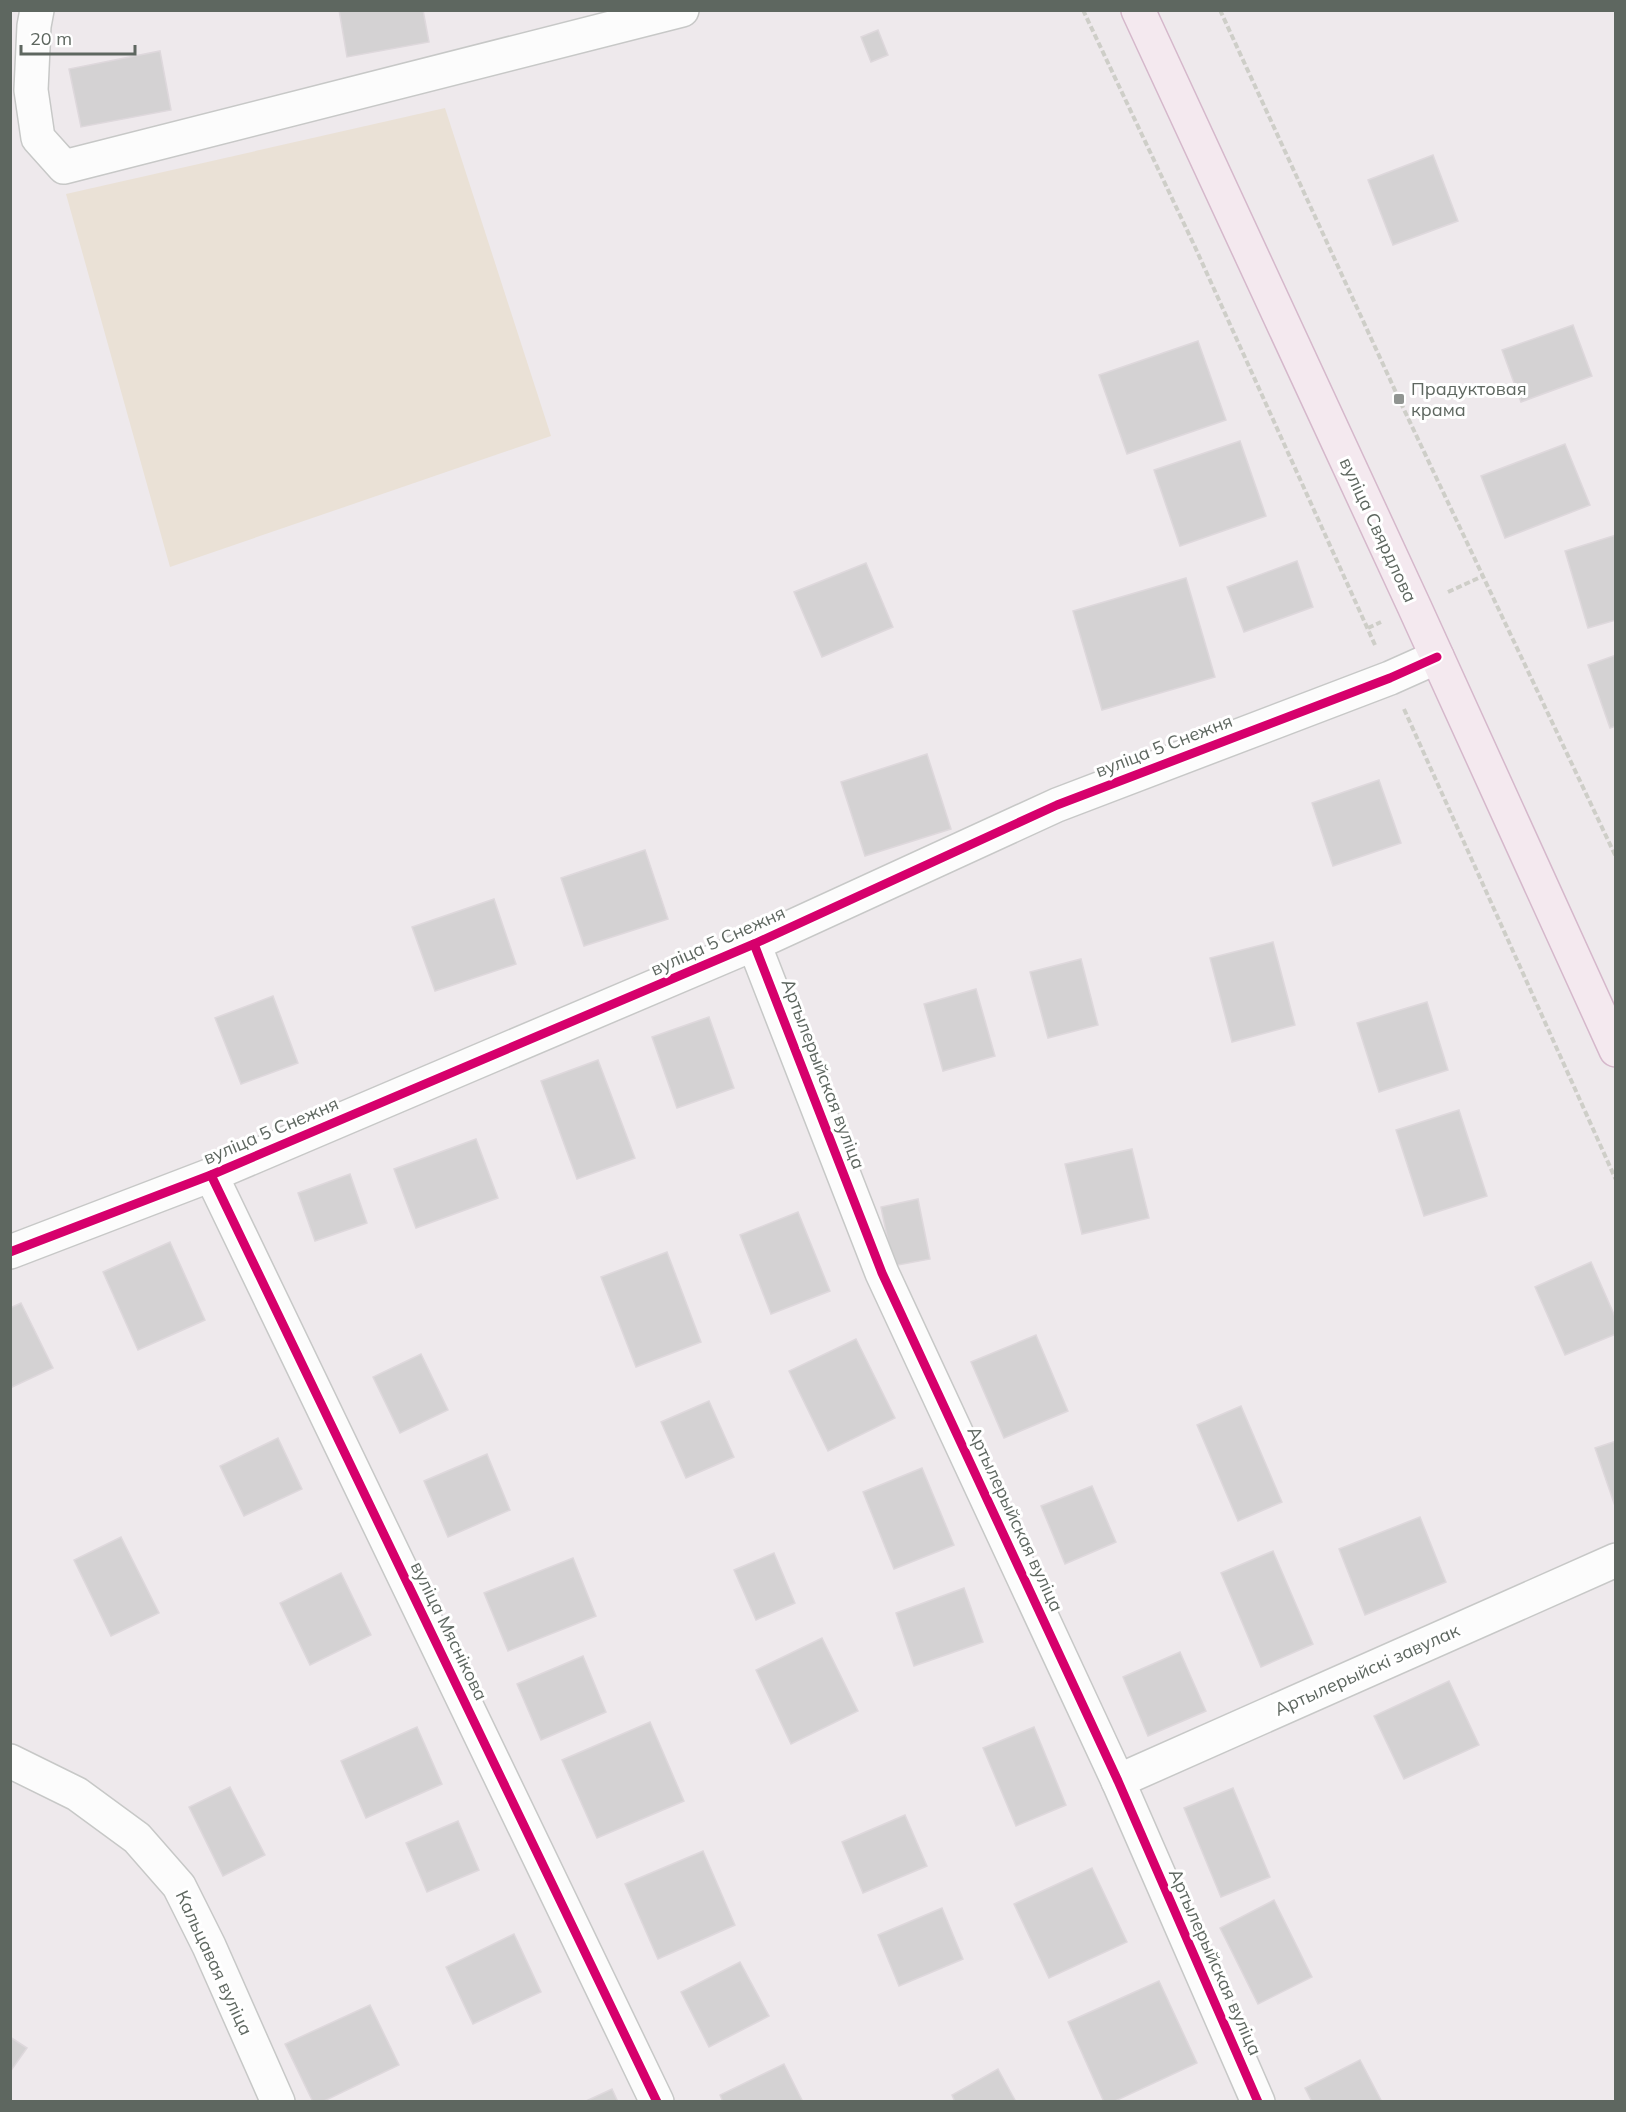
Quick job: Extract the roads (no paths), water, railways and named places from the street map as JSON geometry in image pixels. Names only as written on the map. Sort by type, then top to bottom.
[{"type":"main road","name":"вуліца Свярдлова","points":[[1138,10],[1616,1050]]},
{"type":"street","points":[[37,10],[31,90],[38,138],[64,167],[682,10]]},
{"type":"street","name":"вуліца 5 Снежня","points":[[10,1252],[211,1175],[754,944],[1057,805],[1390,678],[1437,657]]},
{"type":"street","name":"Артылерыйская вуліца","points":[[754,944],[882,1273],[1118,1781],[1258,2102]]},
{"type":"street","name":"вуліца Мяснікова","points":[[211,1175],[657,2102]]},
{"type":"street","name":"Артылерыйскі завулак","points":[[1118,1781],[1616,1560]]},
{"type":"street","name":"Кальцавая вуліца","points":[[10,1761],[77,1794],[137,1838],[179,1886],[209,1946],[278,2102]]},
{"type":"place","name":"Прадуктовая крама","points":[[1399,399]]}]
